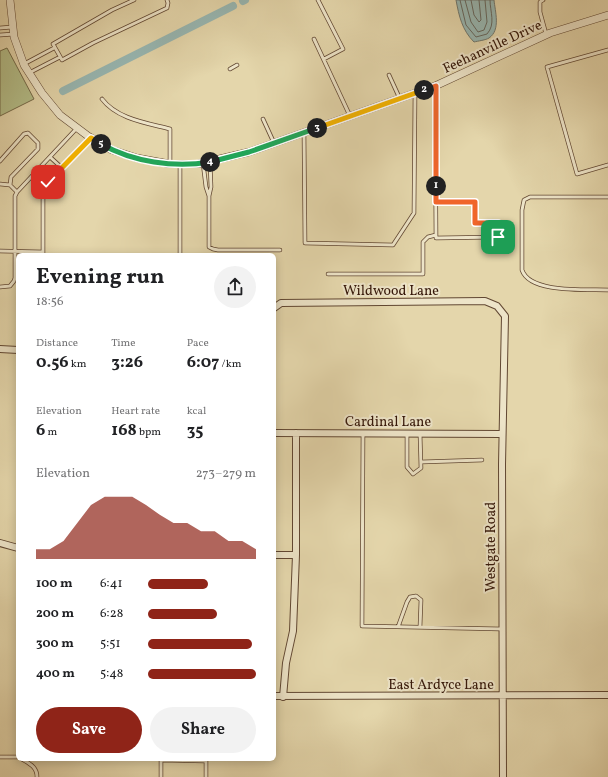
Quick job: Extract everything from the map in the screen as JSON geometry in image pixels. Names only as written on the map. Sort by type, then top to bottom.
[{"type":"street","name":"Feehanville Drive","points":[[10,0],[13,30],[24,65],[42,93],[60,115],[91,138],[112,150],[137,158],[170,164],[206,163],[274,144],[436,86],[546,34],[608,16]]},
{"type":"street","name":"Wildwood Lane","points":[[276,307],[281,303],[485,301],[497,306],[505,316]]},
{"type":"street","name":"Westgate Road","points":[[502,777],[502,434],[505,316]]},
{"type":"street","points":[[0,350],[16,350]]},
{"type":"street","name":"Cardinal Lane","points":[[276,433],[502,434]]},
{"type":"street","points":[[283,697],[286,663],[293,631],[296,555],[296,433]]},
{"type":"street","points":[[0,542],[16,547]]},
{"type":"street","points":[[276,555],[296,555]]},
{"type":"street","name":"East Ardyce Lane","points":[[276,696],[608,695]]},
{"type":"lane","points":[[134,0],[112,10],[53,44],[62,60],[93,43],[167,8],[167,0]]},
{"type":"lane","points":[[318,0],[343,49],[324,59]]},
{"type":"lane","points":[[544,0],[540,2],[540,12],[546,34]]},
{"type":"lane","points":[[0,28],[13,30]]},
{"type":"lane","points":[[0,35],[13,30]]},
{"type":"lane","points":[[314,39],[350,116]]},
{"type":"lane","points":[[24,65],[54,48]]},
{"type":"lane","points":[[608,50],[547,67],[577,174],[608,165]]},
{"type":"lane","points":[[29,73],[60,57]]},
{"type":"lane","points":[[230,69],[237,65]]},
{"type":"lane","points":[[389,75],[400,99]]},
{"type":"lane","points":[[436,86],[436,202],[436,238],[498,237],[498,223],[475,223],[475,202],[436,202]]},
{"type":"lane","points":[[304,133],[305,243],[393,245],[414,213],[415,94]]},
{"type":"lane","points":[[102,99],[108,107],[130,118],[170,129],[170,164]]},
{"type":"lane","points":[[263,119],[274,144]]},
{"type":"lane","points":[[0,287],[10,286],[14,281],[15,196],[17,192],[77,128]]},
{"type":"lane","points":[[0,161],[24,134],[28,133],[38,142],[38,149],[11,177],[10,185]]},
{"type":"lane","points":[[0,251],[43,253],[43,197],[45,188],[48,182],[91,138]]},
{"type":"lane","points":[[50,157],[62,168]]},
{"type":"lane","points":[[206,163],[206,187],[209,196]]},
{"type":"lane","points":[[206,163],[211,187],[209,196],[209,244],[213,249],[280,250]]},
{"type":"lane","points":[[180,164],[180,253]]},
{"type":"lane","points":[[0,184],[10,185],[17,192]]},
{"type":"lane","points":[[608,197],[530,197],[524,200],[522,210],[522,270],[529,279],[549,287],[608,290]]},
{"type":"lane","points":[[328,274],[423,274],[423,242],[428,237],[436,235]]},
{"type":"lane","points":[[363,433],[362,626],[503,629]]},
{"type":"lane","points":[[406,433],[407,467],[413,474],[421,468],[420,433]]},
{"type":"lane","points":[[420,462],[482,460]]},
{"type":"lane","points":[[398,627],[407,602],[410,597],[416,596],[420,600],[420,627]]},
{"type":"lane","points":[[0,757],[16,757]]},
{"type":"lane","points":[[25,761],[33,766],[37,773],[37,777]]},
{"type":"lane","points":[[161,761],[161,777]]},
{"type":"lane","points":[[206,761],[206,777]]},
{"type":"green space","points":[[7,48],[34,99],[0,116],[0,51]]},
{"type":"water","points":[[456,0],[494,0],[496,25],[493,35],[488,39],[474,42],[464,28]]},
{"type":"waterway","points":[[63,91],[233,6]]},
{"type":"route","points":[[48,182],[91,138],[112,150],[137,158],[167,164],[198,164],[249,152],[436,86],[436,202],[475,202],[475,223],[498,223],[498,237]]}]
